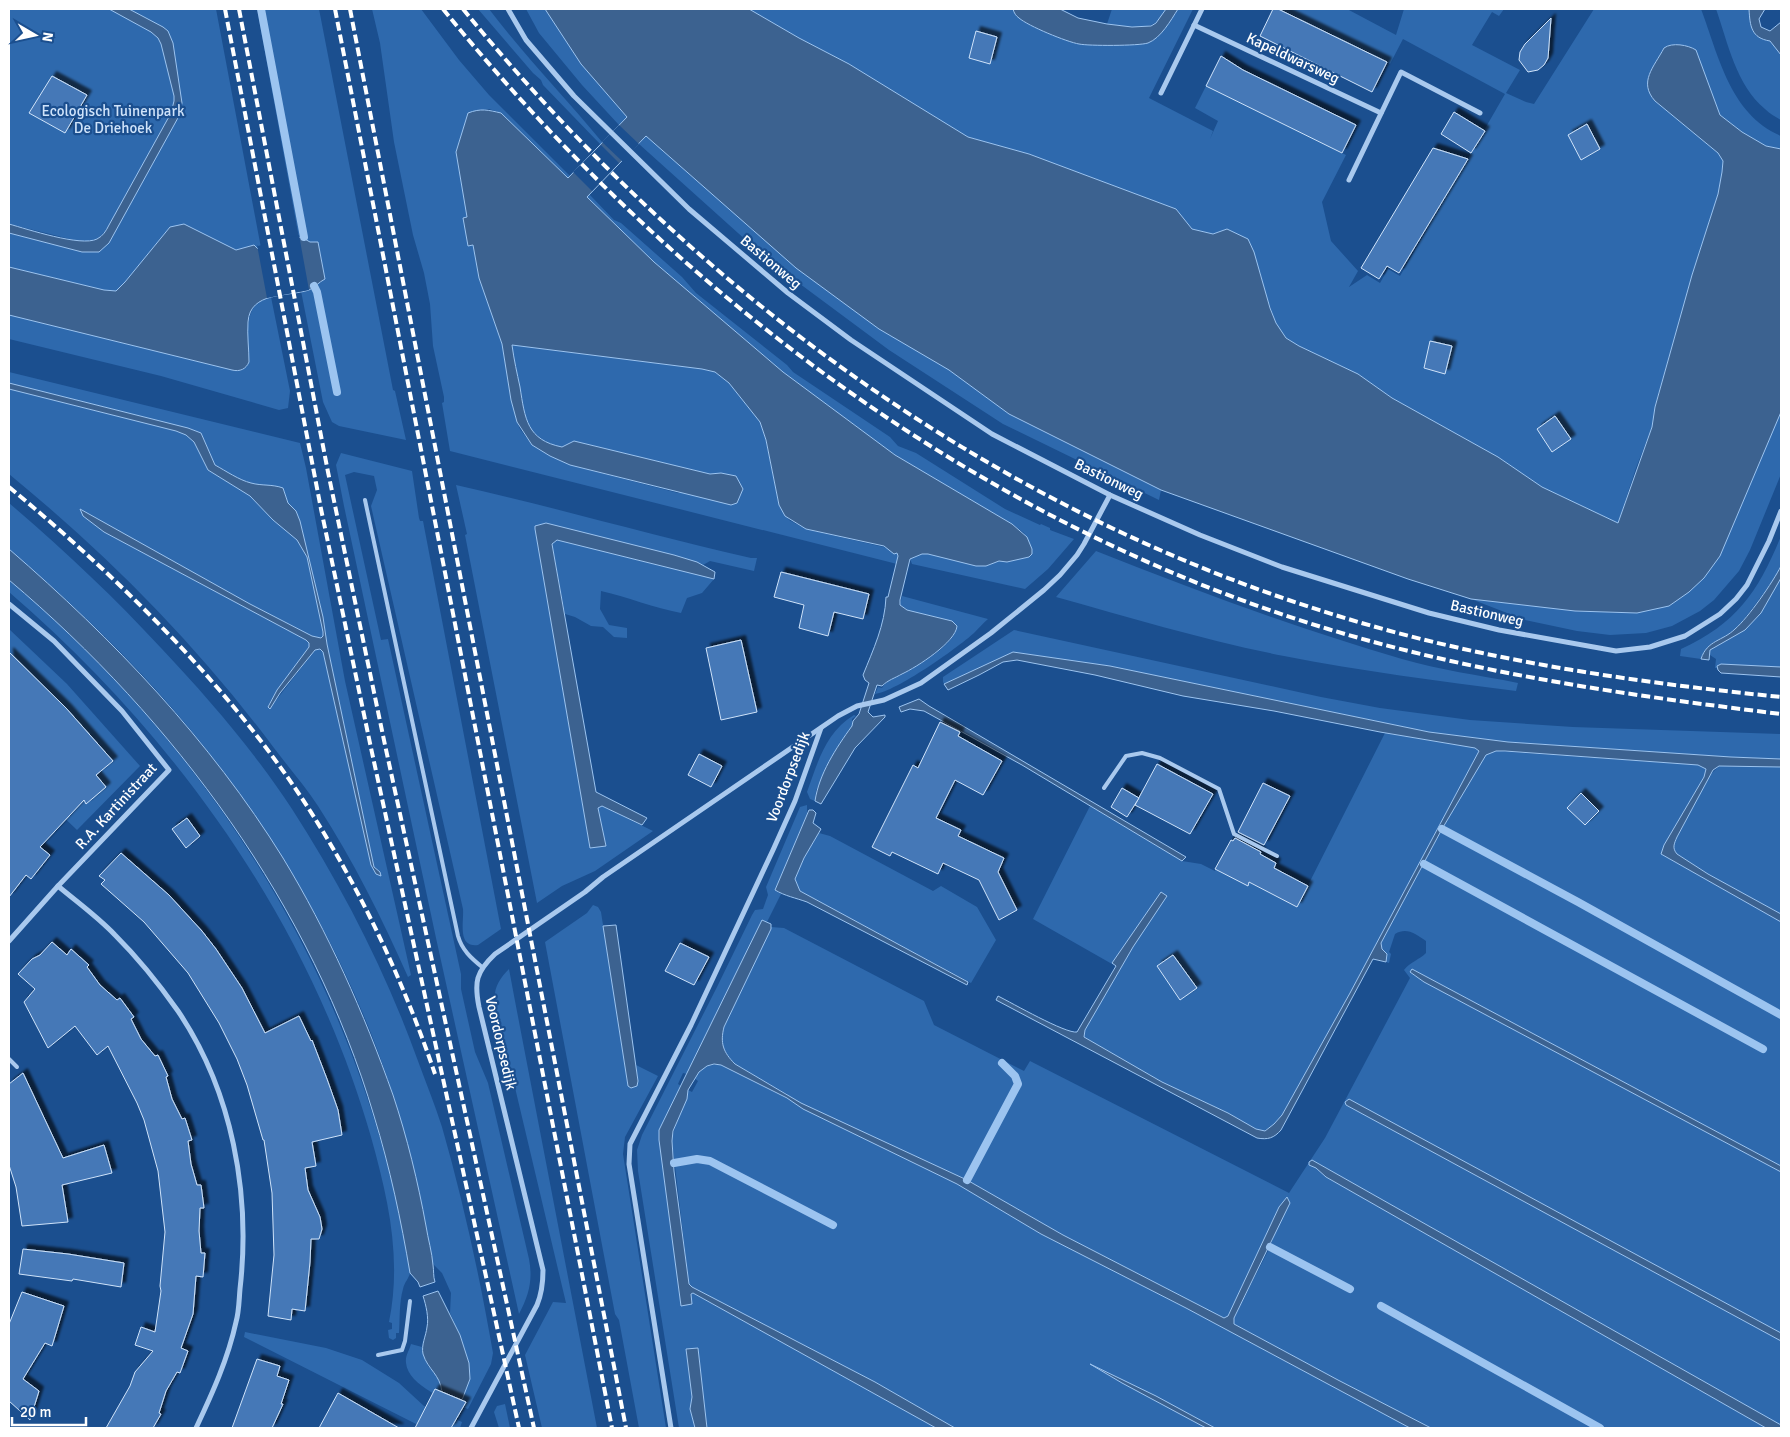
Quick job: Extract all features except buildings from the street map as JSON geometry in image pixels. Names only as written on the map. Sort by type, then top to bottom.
[{"type":"street","name":"Bastionweg","points":[[508,9],[526,40],[574,96],[631,154],[689,209],[788,293],[851,340],[992,434],[1110,495],[1200,536],[1282,567],[1429,613],[1499,630],[1616,651],[1650,647],[1685,636],[1720,614],[1747,585],[1769,541],[1781,511]]},
{"type":"street","points":[[1161,93],[1202,9]]},
{"type":"street","name":"Kapeldwarsweg","points":[[1194,25],[1381,113]]},
{"type":"street","points":[[1349,180],[1401,72],[1480,113]]},
{"type":"street","name":"Voordorpsedijk","points":[[471,1428],[537,1305],[542,1292],[543,1281],[543,1270],[479,1007],[476,991],[477,980],[482,967],[496,954],[585,892],[603,877],[838,716],[857,706],[884,700],[920,684],[991,633],[1051,584],[1068,565],[1084,544],[1110,495]]},
{"type":"street","name":"R.A. Kartinistraat","points":[[9,604],[54,641],[122,711],[168,770],[58,886],[9,942]]},
{"type":"street","name":"Voordorpsedijk","points":[[671,1428],[629,1164],[630,1144],[691,1025],[773,850],[794,801],[821,728]]},
{"type":"street","points":[[58,886],[114,934],[148,972],[178,1011],[204,1056],[222,1105],[237,1160],[243,1219],[242,1270],[236,1322],[218,1382],[196,1428]]},
{"type":"street","points":[[9,929],[15,934]]},
{"type":"lane","points":[[365,500],[458,936],[465,952],[482,967]]},
{"type":"lane","points":[[1104,788],[1126,756],[1142,753],[1160,758],[1218,789],[1234,834],[1277,856]]},
{"type":"lane","points":[[9,1059],[16,1067]]},
{"type":"lane","points":[[378,1355],[402,1350],[405,1341],[410,1301]]},
{"type":"green space","name":"Ecologisch Tuinenpark De Driehoek","points":[[9,9],[216,9],[261,248],[258,249],[254,246],[236,250],[170,227],[116,291],[104,290],[9,267],[9,233],[82,252],[95,252],[107,229],[98,239],[82,242],[9,224]]},
{"type":"green space","points":[[257,9],[319,9],[393,390],[395,391],[406,440],[339,426],[332,422],[323,402],[301,291],[310,289],[325,279],[318,242],[310,242],[299,238]]},
{"type":"green space","points":[[372,9],[421,9],[459,60],[489,95],[570,176],[568,178],[501,113],[489,109],[468,113],[456,152],[479,278],[502,344],[511,400],[517,422],[532,445],[570,465],[678,493],[721,473],[710,474],[574,441],[562,447],[541,439],[529,426],[526,418],[512,345],[715,372],[729,383],[760,422],[766,441],[779,505],[789,520],[806,529],[888,548],[897,553],[897,564],[450,451],[442,403],[444,402],[444,397],[433,346],[430,304],[424,273],[413,235],[394,142],[380,43]]},
{"type":"green space","points":[[478,9],[489,9],[602,142],[601,145],[543,85],[541,80]]},
{"type":"green space","points":[[526,9],[545,9],[581,64],[627,117],[619,125],[582,85],[539,33]]},
{"type":"green space","points":[[749,9],[1013,9],[1016,15],[1039,29],[1079,44],[1135,45],[1153,41],[1169,23],[1178,9],[1193,9],[1149,98],[1213,131],[1210,139],[1218,121],[1195,108],[1206,86],[1346,155],[1322,202],[1331,241],[1358,271],[1349,287],[1367,275],[1380,283],[1388,269],[1400,276],[1505,94],[1403,39],[1390,64],[1278,9],[1347,9],[1396,35],[1404,9],[1504,9],[1499,16],[1492,12],[1472,45],[1520,70],[1506,93],[1534,104],[1594,9],[1701,9],[1721,64],[1738,99],[1750,114],[1764,126],[1781,136],[1781,149],[1766,146],[1742,132],[1720,115],[1695,50],[1680,45],[1671,45],[1664,48],[1648,77],[1655,101],[1718,153],[1723,161],[1722,172],[1718,194],[1692,275],[1655,406],[1652,427],[1618,523],[1542,487],[1498,457],[1392,398],[1358,374],[1286,338],[1276,323],[1260,272],[1227,229],[1213,234],[1192,229],[1176,209],[1029,154],[968,137],[849,64]]},
{"type":"green space","points":[[1112,9],[1166,9],[1152,25],[1140,27],[1107,24]]},
{"type":"green space","points":[[1716,9],[1749,9],[1750,21],[1781,55],[1781,120],[1765,109],[1747,88],[1734,63]]},
{"type":"green space","points":[[646,135],[691,176],[879,329],[949,369],[1009,414],[1161,490],[1159,500],[1003,424],[889,350],[792,278],[748,242],[639,144]]},
{"type":"green space","points":[[589,194],[614,220],[621,223],[682,277],[696,293],[787,365],[793,372],[890,437],[898,446],[916,453],[1005,509],[1074,539],[1048,569],[1025,589],[912,564],[910,559],[922,554],[928,554],[976,566],[986,566],[999,561],[1007,562],[1029,557],[1032,554],[1032,549],[1024,533],[1012,524],[895,455],[783,372],[654,262],[587,197]]},
{"type":"green space","points":[[271,297],[290,391],[288,408],[279,410],[161,376],[9,339],[9,315],[236,371],[242,370],[249,362],[248,323],[250,314],[254,306]]},
{"type":"green space","points":[[9,372],[300,443],[345,681],[411,975],[408,977],[388,933],[331,826],[308,791],[245,710],[150,603],[82,537],[9,474],[9,389],[186,435],[194,442],[208,470],[250,496],[273,520],[297,540],[307,557],[323,632],[321,638],[312,636],[250,604],[81,510],[104,532],[309,643],[309,647],[277,690],[268,706],[270,708],[315,650],[319,649],[323,652],[371,865],[375,872],[378,871],[374,867],[323,617],[300,521],[296,511],[288,503],[283,488],[246,482],[215,465],[201,433],[188,428],[9,383]]},
{"type":"green space","points":[[1781,412],[1781,474],[1750,550],[1739,571],[1714,600],[1700,611],[1672,626],[1646,633],[1610,635],[1577,631],[1525,620],[1471,599],[1575,611],[1637,613]]},
{"type":"green space","points":[[341,453],[412,471],[419,518],[420,521],[423,521],[501,929],[478,945],[471,945],[464,938],[463,909],[371,506],[377,490],[374,476],[354,472],[345,475],[381,640],[388,639],[461,974],[461,989],[475,1052],[488,1083],[529,1259],[531,1274],[529,1287],[519,1314],[436,938],[344,506],[336,465]]},
{"type":"green space","points":[[456,485],[757,558],[754,571],[710,561],[703,565],[674,555],[546,523],[535,526],[590,848],[606,846],[598,808],[602,806],[653,831],[595,871],[562,886],[537,903],[465,535],[467,534]]},
{"type":"green space","points":[[9,503],[107,592],[214,706],[292,809],[329,869],[362,931],[392,995],[442,1127],[470,1239],[493,1353],[491,1364],[468,1409],[431,1392],[414,1379],[408,1371],[406,1363],[411,1344],[422,1347],[428,1366],[435,1372],[441,1384],[470,1379],[469,1363],[460,1335],[450,1313],[451,1293],[442,1273],[433,1264],[416,1180],[394,1098],[374,1042],[326,934],[297,882],[265,831],[232,783],[195,736],[122,653],[9,549]]},
{"type":"green space","points":[[1781,536],[1781,567],[1739,626],[1730,634],[1711,644],[1701,659],[1680,656],[1681,649],[1717,628],[1743,604],[1764,574]]},
{"type":"green space","points":[[555,540],[714,579],[702,593],[687,598],[681,613],[601,591],[600,609],[609,625],[627,628],[627,638],[614,637],[603,627],[591,626],[565,614],[552,544]]},
{"type":"green space","points":[[1096,551],[1248,609],[1363,647],[1430,666],[1518,683],[1516,691],[1371,671],[1284,656],[1198,636],[1056,597]]},
{"type":"green space","points":[[1781,570],[1781,672],[1715,668],[1716,659],[1707,653],[1713,643],[1738,631]]},
{"type":"green space","points":[[9,580],[75,639],[135,702],[191,769],[241,840],[286,913],[325,991],[358,1072],[391,1179],[400,1215],[410,1271],[400,1305],[399,1333],[396,1333],[396,1338],[393,1340],[389,1338],[388,1330],[392,1329],[392,1323],[389,1322],[393,1298],[394,1251],[388,1205],[371,1137],[345,1058],[312,982],[274,908],[230,838],[181,771],[127,708],[70,648],[9,592]]},
{"type":"green space","points":[[902,596],[988,619],[974,633],[941,659],[911,678],[875,694],[878,687],[882,688],[889,681],[936,653],[951,640],[957,626],[952,621],[907,610],[900,605]]},
{"type":"green space","points":[[9,629],[67,684],[140,766],[77,830],[9,765]]},
{"type":"green space","points":[[1014,630],[1321,697],[1380,708],[1470,720],[1573,727],[1781,734],[1781,759],[1508,742],[1429,732],[1110,666],[1013,652],[944,684],[943,677]]},
{"type":"green space","points":[[854,715],[856,716],[852,719],[852,726],[824,773],[816,791],[815,801],[810,799],[807,792],[829,739],[844,722]]},
{"type":"green space","points":[[1385,733],[1475,748],[1479,751],[1350,993],[1282,1115],[1274,1124],[1264,1131],[1256,1129],[1228,1113],[1162,1082],[1084,1037],[1085,1030],[1121,967],[1112,964],[1033,919],[1090,806],[1182,861],[1201,864],[1215,871],[1216,869],[1248,885],[1249,882],[1297,907]]},
{"type":"green space","points":[[1496,751],[1698,765],[1706,769],[1704,777],[1664,845],[1661,854],[1781,922],[1781,1166],[1412,969],[1410,972],[1424,982],[1781,1172],[1781,1333],[1349,1100],[1345,1102],[1346,1105],[1781,1341],[1781,1425],[1312,1160],[1316,1168],[1326,1177],[1766,1428],[1431,1428],[1234,1324],[1234,1318],[1270,1247],[1287,1198],[1279,1207],[1228,1317],[1224,1318],[1063,1235],[967,1180],[891,1145],[800,1107],[957,1184],[1041,1234],[1186,1308],[1410,1428],[955,1428],[875,1382],[689,1284],[672,1141],[688,1090],[692,1092],[698,1081],[694,1078],[705,1067],[721,1065],[788,1099],[787,1094],[735,1064],[725,1051],[722,1038],[724,1027],[771,927],[784,928],[924,1001],[934,1025],[1024,1071],[1030,1061],[1289,1193],[1325,1138],[1410,978],[1404,970],[1426,953],[1426,941],[1411,932],[1399,932],[1395,934],[1389,952],[1391,954],[1389,963],[1386,962],[1387,954],[1382,949],[1381,943],[1442,829],[1486,754]]},
{"type":"green space","points":[[1719,766],[1781,767],[1781,914],[1708,874],[1677,854],[1674,850],[1677,837],[1709,776]]},
{"type":"green space","points":[[807,805],[807,814],[775,890],[781,894],[767,922],[762,920],[687,1074],[683,1073],[678,1084],[681,1086],[659,1130],[681,1306],[693,1293],[936,1428],[707,1428],[698,1348],[686,1350],[692,1397],[690,1409],[695,1428],[679,1428],[638,1171],[637,1150],[642,1135],[752,915],[755,910],[763,909],[768,895],[766,887],[800,807]]},
{"type":"green space","points":[[819,833],[830,836],[933,891],[941,886],[977,907],[996,940],[971,983],[800,891],[795,879],[804,858]]},
{"type":"green space","points":[[593,905],[598,907],[601,912],[628,1086],[638,1081],[636,1065],[658,1076],[625,1137],[623,1154],[666,1428],[639,1428],[619,1320],[615,1314],[545,942],[587,913]]},
{"type":"green space","points":[[509,969],[597,1428],[542,1428],[525,1355],[553,1302],[566,1303],[495,1003],[497,984]]},
{"type":"green space","points":[[245,1332],[326,1348],[362,1360],[399,1383],[424,1406],[462,1422],[460,1428],[450,1428],[452,1425],[420,1426],[244,1337]]},
{"type":"green space","points":[[505,1404],[510,1428],[499,1428],[494,1412],[497,1406]]},
{"type":"shaded area","points":[[109,9],[129,9],[168,31],[173,43],[182,103],[179,116],[109,243],[99,252],[82,252],[9,233],[9,224],[79,241],[99,238],[107,229],[171,113],[174,96],[158,38],[151,32]]},
{"type":"shaded area","points":[[545,9],[749,9],[849,64],[968,137],[1029,154],[1176,209],[1192,229],[1213,234],[1227,229],[1248,239],[1254,252],[1270,308],[1276,323],[1286,338],[1358,374],[1392,398],[1498,457],[1542,487],[1618,523],[1652,427],[1655,407],[1692,275],[1718,194],[1722,172],[1723,161],[1718,153],[1655,101],[1648,87],[1649,74],[1664,48],[1676,45],[1689,47],[1696,50],[1720,115],[1742,132],[1766,146],[1781,149],[1781,412],[1720,556],[1704,578],[1689,592],[1669,606],[1637,613],[1575,611],[1471,599],[1408,579],[1161,490],[1009,414],[949,370],[879,329],[796,268],[646,136],[587,197],[654,262],[783,372],[895,455],[1012,524],[1027,537],[1032,549],[1032,554],[1029,557],[1007,562],[999,561],[986,566],[976,566],[928,554],[922,554],[910,559],[900,605],[907,610],[952,621],[957,626],[955,632],[943,646],[926,660],[882,686],[877,685],[868,712],[873,717],[885,715],[885,717],[855,748],[821,804],[815,801],[820,781],[834,752],[859,714],[869,683],[863,675],[881,627],[886,597],[888,597],[898,556],[897,553],[894,554],[884,546],[806,529],[785,516],[779,505],[766,440],[760,422],[729,383],[715,372],[512,345],[526,418],[541,439],[562,447],[574,441],[710,474],[721,473],[736,476],[743,489],[737,503],[731,505],[570,465],[532,445],[517,422],[511,400],[502,344],[479,278],[473,245],[468,246],[463,218],[467,217],[456,152],[468,113],[484,110],[501,113],[568,178],[627,117],[581,64]]},
{"type":"shaded area","points":[[1013,9],[1060,9],[1078,18],[1132,27],[1151,26],[1156,23],[1166,9],[1178,9],[1165,28],[1153,41],[1148,43],[1084,45],[1073,43],[1039,29],[1016,15]]},
{"type":"shaded area","points":[[1749,9],[1765,9],[1759,19],[1761,27],[1770,31],[1781,22],[1781,55],[1770,41],[1755,34],[1751,26]]},
{"type":"shaded area","points":[[184,224],[236,250],[254,245],[258,249],[301,237],[310,242],[318,242],[325,279],[309,290],[271,297],[255,305],[250,312],[248,322],[249,362],[242,369],[238,371],[232,370],[9,315],[9,267],[104,290],[116,291],[170,227]]},
{"type":"shaded area","points":[[9,383],[188,428],[201,433],[215,465],[246,482],[283,488],[288,503],[296,511],[300,521],[323,617],[374,867],[380,872],[381,876],[376,874],[371,865],[323,652],[320,649],[315,650],[280,693],[270,709],[268,707],[277,690],[309,647],[309,643],[104,532],[83,516],[80,509],[250,604],[312,636],[321,638],[323,632],[307,557],[297,540],[273,520],[250,496],[208,470],[194,442],[186,435],[9,389]]},
{"type":"shaded area","points":[[546,523],[674,555],[697,562],[715,572],[714,579],[557,540],[552,544],[596,792],[647,818],[642,825],[602,806],[598,808],[606,846],[590,848],[535,529],[535,526]]},
{"type":"shaded area","points":[[9,549],[48,583],[158,693],[224,773],[255,815],[283,858],[315,915],[344,974],[370,1034],[393,1095],[416,1176],[432,1255],[435,1282],[420,1287],[410,1273],[385,1155],[374,1116],[347,1038],[314,963],[275,891],[230,822],[181,756],[127,693],[70,635],[9,580]]},
{"type":"shaded area","points":[[1781,566],[1781,578],[1761,613],[1745,630],[1710,650],[1709,660],[1701,659],[1711,644],[1730,633],[1747,617]]},
{"type":"shaded area","points":[[1013,652],[1110,666],[1429,732],[1508,742],[1781,759],[1781,767],[1719,766],[1713,770],[1677,837],[1674,850],[1677,854],[1708,874],[1781,914],[1781,922],[1661,854],[1664,845],[1704,777],[1706,769],[1698,765],[1505,751],[1496,751],[1486,755],[1442,829],[1381,943],[1382,949],[1387,954],[1386,962],[1373,959],[1281,1130],[1270,1138],[1257,1138],[996,1000],[998,996],[1051,1023],[1077,1032],[1116,966],[1112,963],[1161,892],[1167,896],[1133,947],[1085,1030],[1084,1037],[1162,1082],[1228,1113],[1256,1129],[1265,1131],[1282,1115],[1350,993],[1479,751],[1475,748],[1183,696],[1095,675],[1017,660],[1003,662],[948,690],[944,684]]},
{"type":"shaded area","points":[[1721,664],[1781,667],[1781,677],[1721,673],[1717,666]]},
{"type":"shaded area","points":[[919,699],[1186,857],[1182,861],[1022,765],[924,711],[910,709],[901,712],[899,707]]},
{"type":"shaded area","points":[[809,810],[813,810],[816,813],[813,823],[821,829],[804,858],[795,879],[800,891],[968,982],[967,985],[807,902],[775,890]]},
{"type":"shaded area","points":[[762,920],[771,924],[771,929],[724,1027],[724,1047],[735,1064],[801,1103],[967,1180],[1063,1235],[1224,1318],[1228,1316],[1279,1207],[1287,1197],[1290,1203],[1234,1318],[1234,1324],[1431,1428],[1410,1428],[1186,1308],[1041,1234],[957,1184],[803,1109],[787,1098],[721,1065],[707,1066],[699,1072],[688,1090],[687,1099],[673,1131],[674,1171],[689,1284],[875,1382],[955,1428],[936,1428],[693,1293],[691,1294],[692,1304],[681,1306],[659,1130]]},
{"type":"shaded area","points":[[616,925],[638,1081],[637,1086],[631,1088],[628,1086],[603,926]]},
{"type":"shaded area","points":[[1412,969],[1781,1166],[1781,1172],[1424,982],[1410,972]]},
{"type":"shaded area","points":[[1349,1099],[1781,1333],[1781,1341],[1346,1105],[1345,1102]]},
{"type":"shaded area","points":[[1312,1160],[1781,1425],[1781,1428],[1766,1428],[1326,1177],[1316,1168],[1309,1165],[1309,1162]]},
{"type":"shaded area","points":[[438,1291],[460,1335],[469,1363],[470,1379],[462,1400],[442,1392],[439,1381],[423,1354],[428,1320],[423,1296]]},
{"type":"shaded area","points":[[698,1348],[707,1428],[695,1428],[690,1409],[692,1397],[686,1349]]},
{"type":"shaded area","points":[[1090,1364],[1156,1396],[1215,1428],[1206,1428]]},
{"type":"pier","points":[[619,125],[639,144],[623,162],[602,142]]},
{"type":"pier","points":[[601,145],[619,163],[592,191],[573,172]]},
{"type":"pier","points":[[299,235],[309,290],[267,298],[257,245]]},
{"type":"waterway","points":[[261,9],[304,237]]},
{"type":"waterway","points":[[314,286],[317,292],[337,392]]},
{"type":"waterway","points":[[1442,829],[1781,1015]]},
{"type":"waterway","points":[[1424,864],[1763,1049]]},
{"type":"waterway","points":[[967,1180],[1018,1084],[1015,1076],[1002,1063]]},
{"type":"waterway","points":[[674,1163],[697,1159],[710,1161],[833,1225]]},
{"type":"waterway","points":[[1270,1247],[1350,1289]]},
{"type":"waterway","points":[[1381,1306],[1600,1428]]},
{"type":"railway","points":[[225,9],[321,509],[519,1428]]},
{"type":"railway","points":[[239,9],[328,472],[385,745],[534,1428]]},
{"type":"railway","points":[[335,9],[612,1428]]},
{"type":"railway","points":[[350,9],[626,1428]]},
{"type":"railway","points":[[443,9],[532,112],[629,210],[731,301],[840,385],[954,461],[1074,527],[1199,583],[1328,629],[1384,645],[1496,671],[1609,691],[1781,714]]},
{"type":"railway","points":[[463,9],[552,111],[647,206],[748,295],[855,377],[967,450],[1085,515],[1208,570],[1335,615],[1390,631],[1500,657],[1556,667],[1668,684],[1781,697]]},
{"type":"railway","points":[[9,487],[91,558],[170,636],[243,718],[276,762],[327,838],[363,903],[395,970],[435,1074]]}]
